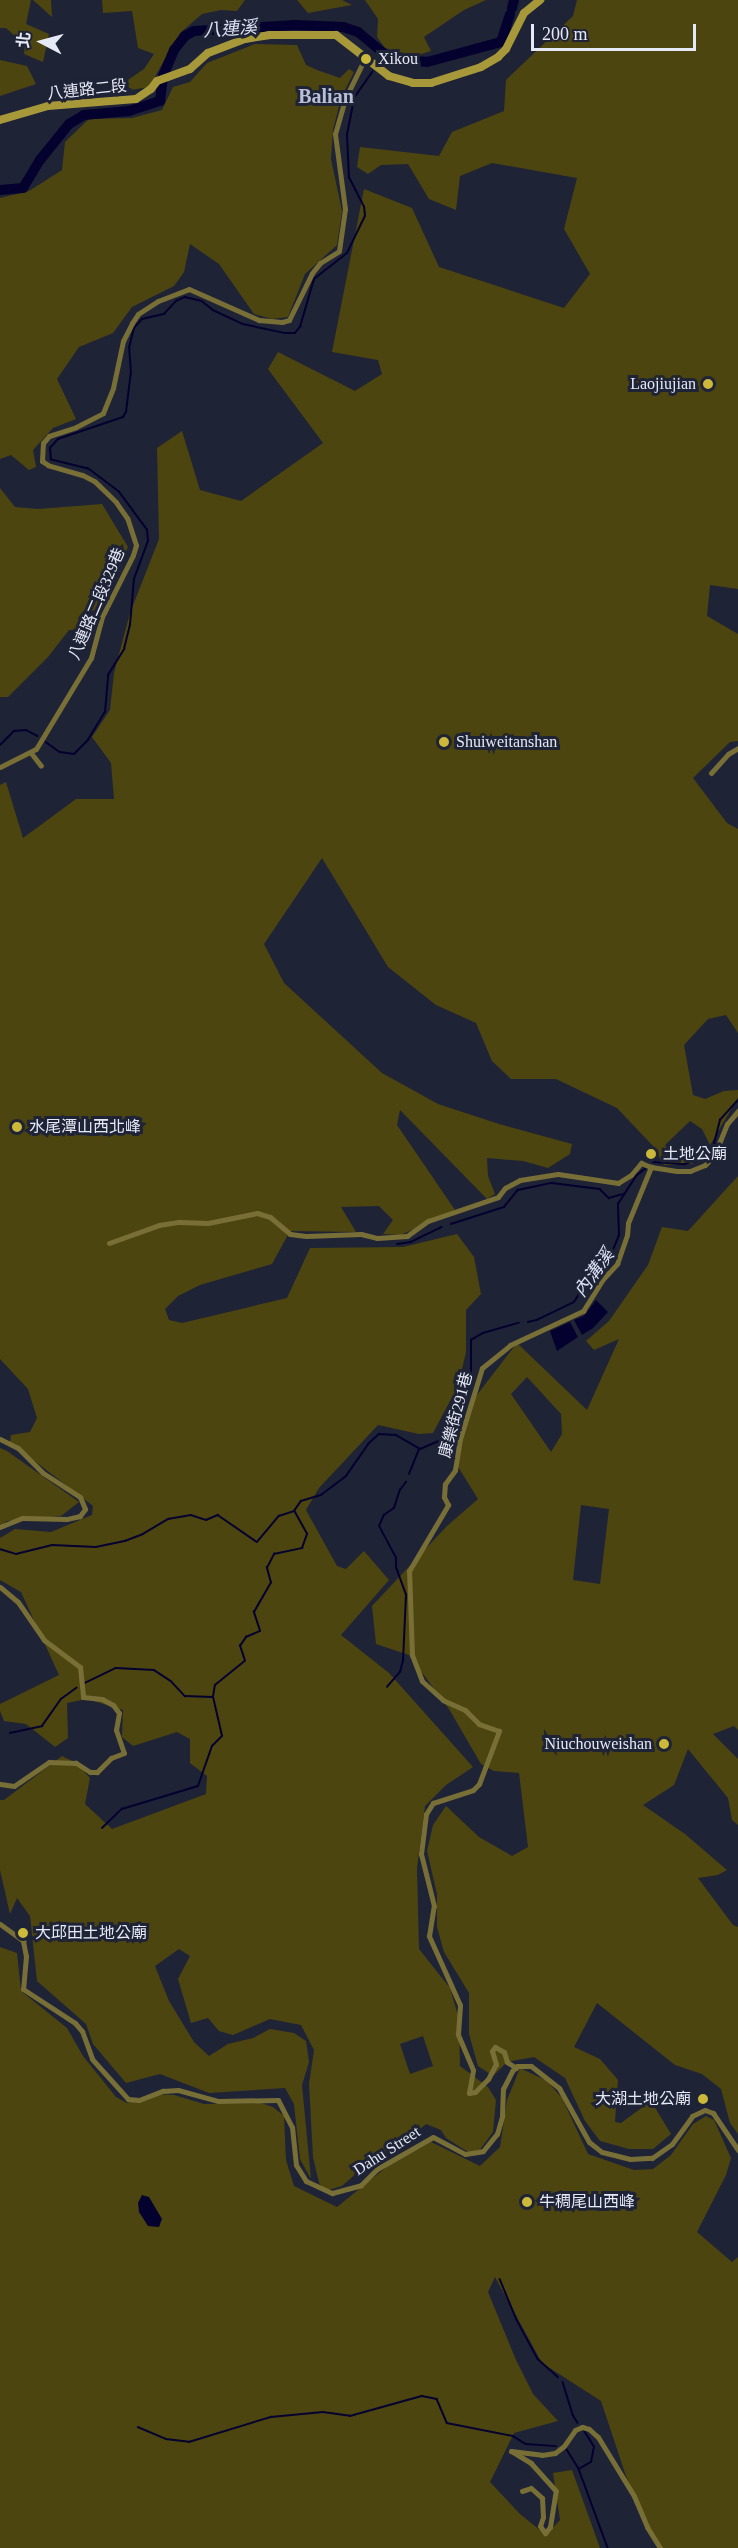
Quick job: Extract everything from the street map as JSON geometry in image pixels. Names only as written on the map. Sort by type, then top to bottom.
[{"type":"street","name":"八連路二段","points":[[0,120],[48,106],[136,99],[151,89],[157,81],[171,78],[190,69],[208,53],[226,45],[269,35],[336,35],[344,39],[364,60],[389,76],[413,83],[431,83],[481,67],[506,49],[524,13],[540,0]]},
{"type":"street","name":"八連路二段329巷","points":[[31,753],[91,658],[102,617],[136,545],[127,518],[116,502],[88,478],[42,461],[43,443],[49,436],[76,427],[103,413],[113,388],[123,340],[138,314],[158,301],[189,289],[259,320],[282,322],[289,320],[312,273],[320,263],[339,251],[345,209],[335,134],[345,99],[364,60]]},
{"type":"street","points":[[711,773],[728,754],[738,748]]},
{"type":"street","points":[[0,767],[31,753],[41,766]]},
{"type":"street","points":[[109,1243],[159,1225],[179,1222],[208,1223],[257,1213],[270,1217],[290,1234],[306,1236],[361,1234],[377,1238],[407,1236],[429,1221],[498,1197],[506,1188],[520,1180],[558,1174],[618,1183],[631,1175],[641,1162],[651,1167],[677,1172],[690,1171],[705,1165],[714,1156],[727,1124],[738,1111]]},
{"type":"street","name":"康樂街291巷","points":[[516,2068],[507,2062],[504,2052],[495,2047],[492,2051],[496,2064],[488,2079],[475,2092],[470,2093],[473,2070],[458,2034],[460,2005],[429,1936],[434,1906],[421,1854],[423,1824],[433,1803],[473,1790],[479,1784],[499,1731],[479,1724],[465,1710],[443,1700],[422,1681],[412,1655],[410,1571],[448,1505],[444,1497],[445,1484],[454,1470],[460,1439],[483,1368],[510,1345],[583,1311],[603,1279],[617,1264],[627,1235],[628,1223],[651,1167]]},
{"type":"street","points":[[0,1439],[18,1449],[43,1473],[80,1497],[85,1509],[80,1516],[67,1519],[22,1518],[0,1527]]},
{"type":"street","points":[[0,1587],[18,1602],[44,1640],[80,1667],[82,1696],[102,1699],[113,1705],[119,1713],[116,1730],[124,1753],[111,1758],[97,1772],[90,1772],[76,1763],[49,1762],[14,1786],[0,1784]]},
{"type":"street","name":"Dahu Street","points":[[0,1924],[23,1941],[26,1956],[23,1989],[75,2023],[82,2031],[92,2059],[128,2099],[139,2100],[154,2094],[178,2090],[218,2101],[278,2100],[292,2127],[296,2165],[306,2181],[332,2193],[361,2185],[377,2169],[433,2137],[465,2154],[483,2151],[497,2134],[502,2116],[503,2090],[516,2068]]},
{"type":"street","points":[[516,2068],[531,2066],[555,2084],[589,2142],[602,2152],[643,2161],[652,2158],[672,2144],[692,2116],[705,2110],[713,2113],[738,2150]]},
{"type":"street","points":[[522,2491],[531,2488],[542,2498],[543,2517],[540,2526],[545,2533],[550,2527],[556,2491],[531,2463],[512,2451],[542,2455],[555,2453],[564,2446],[574,2430],[582,2427],[589,2429],[598,2437],[634,2496],[647,2528],[660,2548]]},
{"type":"shaded area","points":[[0,0],[31,0],[26,24],[49,34],[43,62],[24,54],[25,45],[6,28],[0,28]]},
{"type":"shaded area","points":[[33,0],[51,0],[52,17]]},
{"type":"shaded area","points":[[102,0],[245,0],[237,11],[221,10],[202,14],[180,33],[149,87],[131,90],[125,82],[144,69],[154,54],[138,48],[132,11],[103,13]]},
{"type":"shaded area","points":[[297,0],[342,0],[352,5],[308,13]]},
{"type":"shaded area","points":[[365,0],[486,0],[464,10],[424,37],[431,51],[415,56],[385,48],[377,37],[378,19]]},
{"type":"shaded area","points":[[577,0],[738,0],[738,589],[710,585],[707,616],[738,634],[738,741],[730,742],[693,778],[727,823],[738,829],[738,1033],[726,1015],[708,1019],[684,1045],[693,1095],[705,1099],[724,1091],[738,1090],[738,1098],[710,1145],[702,1129],[690,1121],[665,1145],[673,1160],[696,1159],[692,1164],[664,1165],[653,1146],[617,1108],[556,1079],[511,1079],[492,1061],[476,1023],[436,1005],[388,967],[322,858],[264,944],[284,983],[382,1073],[438,1104],[572,1144],[570,1154],[548,1168],[523,1161],[487,1158],[488,1176],[495,1194],[487,1199],[400,1110],[397,1125],[455,1210],[401,1235],[383,1234],[393,1220],[379,1206],[341,1207],[356,1232],[290,1231],[272,1264],[200,1285],[178,1296],[165,1309],[169,1320],[182,1323],[287,1298],[310,1248],[403,1247],[457,1234],[474,1257],[481,1294],[466,1310],[466,1352],[458,1386],[433,1433],[419,1434],[378,1425],[319,1488],[306,1510],[337,1566],[346,1569],[364,1551],[389,1580],[341,1635],[389,1673],[473,1767],[446,1785],[425,1806],[417,1868],[419,1949],[450,1988],[459,2019],[460,2066],[488,2087],[496,2100],[493,2132],[479,2151],[468,2152],[446,2138],[441,2130],[426,2124],[390,2154],[370,2161],[342,2186],[325,2191],[319,2183],[313,2157],[309,2084],[314,2050],[301,2025],[270,2019],[233,2035],[219,2031],[208,2018],[191,2023],[178,1979],[190,1956],[179,1949],[155,1966],[169,2001],[194,2042],[209,2056],[228,2044],[253,2038],[270,2029],[294,2033],[306,2041],[309,2062],[302,2085],[311,2179],[300,2159],[294,2104],[285,2088],[209,2093],[160,2074],[126,2083],[93,2044],[86,2024],[37,1981],[30,1916],[17,1898],[10,1914],[0,1870],[0,1800],[4,1800],[62,1756],[76,1763],[90,1778],[85,1804],[112,1829],[206,1794],[207,1776],[190,1763],[190,1739],[177,1732],[133,1746],[122,1737],[123,1710],[87,1699],[67,1703],[68,1738],[55,1747],[26,1724],[4,1721],[0,1711],[0,1704],[59,1675],[21,1592],[0,1580],[0,1538],[15,1529],[51,1532],[92,1515],[93,1506],[10,1442],[11,1435],[30,1432],[37,1418],[28,1389],[0,1359],[0,785],[6,782],[23,838],[76,799],[114,799],[111,763],[92,737],[110,710],[114,673],[130,613],[159,539],[157,448],[182,431],[200,490],[241,501],[323,443],[268,369],[278,352],[355,391],[382,374],[378,360],[332,352],[364,189],[412,208],[439,267],[564,308],[590,274],[564,229],[577,178],[492,163],[460,176],[456,210],[429,199],[408,164],[381,165],[368,174],[357,167],[360,147],[439,156],[452,132],[504,111],[506,80],[573,16]],"holes":[[[423,2036],[433,2066],[410,2074],[400,2044]]]},
{"type":"shaded area","points":[[255,44],[297,45],[306,65],[340,78],[349,69],[354,72],[341,98],[333,130],[331,159],[342,211],[337,245],[305,274],[288,317],[272,319],[254,314],[219,264],[190,244],[184,272],[174,286],[132,307],[113,333],[79,347],[57,379],[76,419],[53,428],[33,450],[36,467],[29,470],[11,455],[0,459],[0,198],[29,191],[62,170],[65,142],[89,119],[132,118],[162,110],[173,87],[190,82],[207,63]]},
{"type":"shaded area","points":[[0,60],[27,66],[36,84],[0,96]]},
{"type":"shaded area","points":[[0,488],[15,507],[38,509],[102,504],[128,547],[92,629],[69,630],[48,657],[8,697],[0,697]]},
{"type":"shaded area","points":[[738,1176],[738,1730],[734,1726],[713,1734],[738,1759],[738,1825],[732,1820],[728,1798],[688,1749],[674,1785],[643,1805],[685,1834],[727,1870],[718,1875],[698,1878],[733,1925],[738,1927],[738,2134],[730,2123],[721,2089],[702,2074],[675,2065],[597,2003],[574,2047],[600,2059],[618,2080],[615,2122],[621,2123],[651,2101],[671,2134],[653,2149],[629,2149],[600,2141],[585,2121],[565,2078],[534,2057],[507,2062],[493,2076],[478,2066],[469,2034],[469,1993],[444,1952],[437,1927],[437,1894],[427,1851],[433,1825],[446,1806],[479,1837],[512,1856],[528,1847],[519,1773],[494,1771],[481,1764],[449,1709],[409,1655],[376,1644],[372,1606],[447,1526],[478,1499],[455,1462],[470,1404],[517,1343],[587,1410],[619,1339],[594,1350],[586,1341],[609,1321],[648,1265],[662,1227],[688,1231]],"holes":[[[527,1377],[561,1414],[562,1434],[551,1452],[511,1394]],[[581,1505],[609,1509],[600,1584],[573,1580]]]},
{"type":"shaded area","points":[[596,1300],[608,1312],[593,1328],[582,1335],[574,1320],[584,1316]]},
{"type":"shaded area","points":[[570,1322],[578,1337],[557,1351],[550,1331]]},
{"type":"shaded area","points":[[0,1448],[79,1502],[61,1516],[7,1521],[0,1526]]},
{"type":"shaded area","points":[[0,1947],[17,1953],[21,1991],[67,2028],[83,2056],[116,2097],[127,2103],[151,2094],[174,2095],[204,2104],[261,2103],[273,2107],[284,2116],[286,2160],[294,2186],[337,2207],[389,2165],[431,2142],[480,2166],[500,2147],[507,2100],[520,2068],[547,2081],[562,2098],[588,2154],[634,2170],[653,2169],[671,2155],[693,2124],[706,2116],[714,2120],[731,2158],[726,2175],[697,2232],[732,2262],[738,2257],[738,2548],[658,2548],[626,2476],[601,2401],[542,2363],[495,2277],[488,2292],[516,2360],[533,2394],[558,2421],[514,2433],[490,2482],[520,2514],[546,2535],[560,2520],[553,2473],[572,2470],[600,2548],[0,2548]]},
{"type":"shaded area","points":[[142,2195],[149,2197],[162,2219],[159,2227],[148,2226],[139,2212],[138,2203]]},
{"type":"waterway","name":"八連溪","points":[[512,8],[514,0]]},
{"type":"waterway","name":"八連溪","points":[[0,190],[23,188],[40,160],[69,124],[84,115],[129,111],[160,101],[163,76],[174,50],[185,36],[194,31],[295,25],[343,27],[358,32],[392,60],[427,62],[501,42],[510,14]]},
{"type":"waterway","points":[[378,63],[385,55]]},
{"type":"waterway","points":[[46,742],[60,752],[74,754],[88,740],[105,712],[108,675],[124,649],[130,625],[134,579],[148,541],[147,530],[119,492],[88,469],[51,460],[50,448],[58,439],[123,417],[126,412],[131,374],[129,348],[134,328],[142,319],[164,314],[176,301],[185,297],[202,301],[213,310],[243,324],[295,333],[300,327],[314,279],[347,253],[365,216],[364,207],[349,178],[347,135],[354,98],[372,72]]},
{"type":"waterway","points":[[0,745],[14,731],[26,730],[38,736]]},
{"type":"waterway","name":"內溝溪","points":[[653,1162],[685,1164],[706,1157],[713,1148],[720,1120],[738,1100]]},
{"type":"waterway","name":"內溝溪","points":[[528,1322],[574,1302],[594,1271],[611,1255],[619,1235],[618,1204],[637,1175],[645,1169]]},
{"type":"waterway","points":[[451,1224],[504,1207],[518,1190],[552,1183],[600,1189],[609,1198],[623,1194]]},
{"type":"waterway","points":[[397,1244],[411,1242],[442,1227]]},
{"type":"waterway","name":"內溝溪","points":[[102,1828],[122,1809],[198,1786],[212,1746],[222,1736],[213,1697],[215,1685],[245,1661],[240,1646],[246,1637],[260,1631],[254,1612],[271,1583],[267,1568],[274,1554],[302,1548],[307,1534],[294,1511],[301,1501],[321,1495],[346,1476],[368,1444],[379,1434],[396,1435],[420,1449],[448,1437],[471,1384],[471,1340],[483,1333],[519,1323]]},
{"type":"waterway","points":[[409,1474],[419,1449]]},
{"type":"waterway","points":[[387,1687],[400,1672],[403,1661],[406,1595],[396,1568],[396,1558],[379,1526],[384,1515],[394,1508],[400,1490],[406,1482]]},
{"type":"waterway","points":[[0,1549],[16,1554],[52,1545],[96,1547],[125,1541],[143,1534],[168,1519],[191,1515],[206,1520],[218,1515],[257,1542],[279,1516],[294,1511]]},
{"type":"waterway","name":"內溝溪","points":[[85,1683],[116,1668],[154,1670],[171,1681],[185,1696],[212,1697]]},
{"type":"waterway","name":"內溝溪","points":[[10,1733],[42,1726],[61,1699],[76,1688]]},
{"type":"waterway","points":[[500,2279],[517,2320],[538,2359],[558,2377]]},
{"type":"waterway","points":[[563,2382],[573,2415],[578,2423]]},
{"type":"waterway","points":[[138,2427],[166,2439],[189,2442],[271,2417],[323,2412],[350,2416],[422,2396],[437,2399],[447,2423],[513,2436],[526,2444],[556,2446]]},
{"type":"waterway","points":[[579,2469],[591,2462],[594,2447],[584,2431]]},
{"type":"waterway","points":[[566,2448],[579,2469],[608,2548]]},
{"type":"place","name":"Xikou","points":[[366,59]]},
{"type":"place","name":"Laojiujian","points":[[708,384]]},
{"type":"place","name":"Shuiweitanshan","points":[[444,742]]},
{"type":"place","name":"水尾潭山西北峰","points":[[17,1127]]},
{"type":"place","name":"土地公廟","points":[[651,1154]]},
{"type":"place","name":"Niuchouweishan","points":[[664,1744]]},
{"type":"place","name":"大邱田土地公廟","points":[[23,1933]]},
{"type":"place","name":"大湖土地公廟","points":[[703,2099]]},
{"type":"place","name":"牛稠尾山西峰","points":[[527,2202]]},
{"type":"district","name":"Balian","points":[[326,96]]}]
